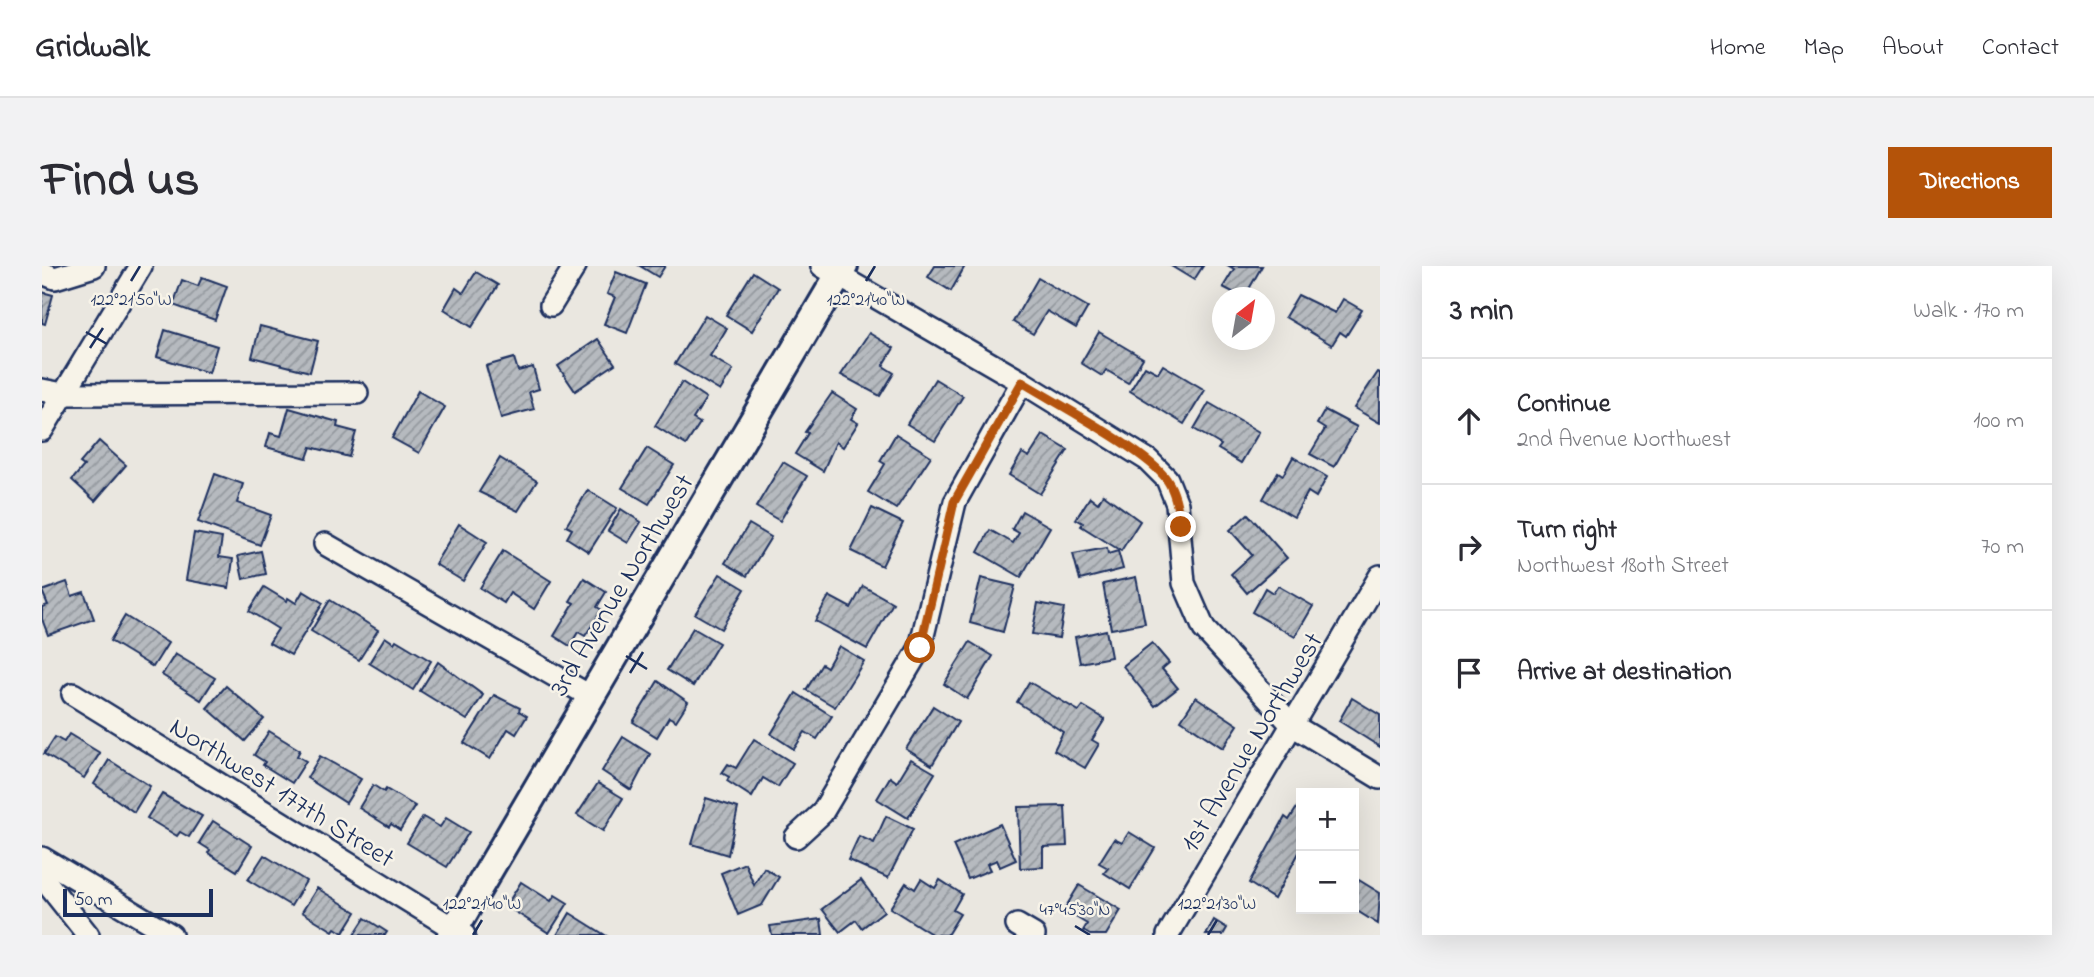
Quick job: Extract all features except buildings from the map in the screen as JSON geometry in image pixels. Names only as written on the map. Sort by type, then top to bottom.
[{"type":"street","points":[[42,273],[55,278],[94,266]]},
{"type":"street","points":[[551,305],[575,266]]},
{"type":"street","points":[[42,430],[138,267]]},
{"type":"street","points":[[835,269],[1148,460],[1167,479],[1177,504],[1184,583],[1204,629],[1292,725],[1380,778]]},
{"type":"street","name":"3rd Avenue Northwest","points":[[456,933],[835,269]]},
{"type":"street","points":[[796,836],[822,813],[920,648],[954,502],[1022,382]]},
{"type":"street","points":[[42,390],[63,394],[357,393]]},
{"type":"street","points":[[325,544],[590,696]]},
{"type":"street","name":"1st Avenue Northwest","points":[[1168,935],[1380,576]]},
{"type":"street","name":"Northwest 177th Street","points":[[73,694],[456,933]]},
{"type":"street","points":[[42,858],[171,935]]},
{"type":"street","points":[[42,877],[88,935]]},
{"type":"route","points":[[920,648],[932,610],[945,533],[954,502],[1022,382],[1148,460],[1167,479],[1177,504],[1181,527]]}]
